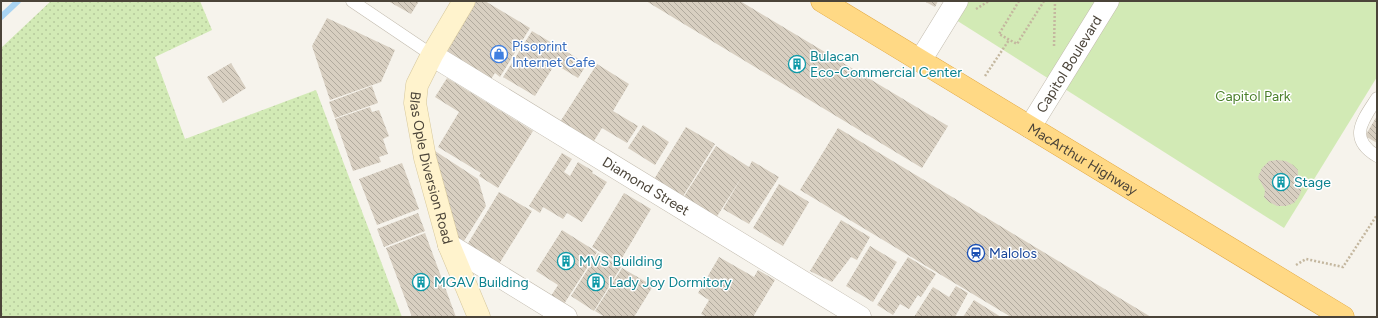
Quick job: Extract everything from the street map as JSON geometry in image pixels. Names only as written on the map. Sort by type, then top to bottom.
[{"type":"highway","name":"MacArthur Highway","points":[[822,1],[1343,317]]},
{"type":"main road","name":"Blas Ople Diversion Road","points":[[464,1],[432,55],[417,85],[415,103],[424,158],[449,245],[479,317]]},
{"type":"street","points":[[920,61],[957,1]]},
{"type":"street","name":"Capitol Boulevard","points":[[1030,128],[1108,1]]},
{"type":"street","name":"Diamond Street","points":[[432,55],[860,317]]},
{"type":"street","points":[[449,245],[566,317]]},
{"type":"lane","points":[[352,1],[432,55]]},
{"type":"lane","points":[[1377,98],[1360,124],[1361,138],[1368,150],[1377,156]]},
{"type":"path","points":[[1019,1],[999,34],[1016,44],[1044,1]]},
{"type":"path","points":[[1055,1],[1053,66],[1064,72]]},
{"type":"path","points":[[974,93],[1009,40]]},
{"type":"path","points":[[1276,276],[1306,259],[1343,267],[1377,215]]},
{"type":"green space","points":[[51,1],[200,1],[212,30],[155,57],[185,139],[316,90],[402,317],[1,317],[1,48]]},
{"type":"green space","name":"Capitol Park","points":[[968,1],[1377,1],[1377,77],[1284,228],[956,20]]},
{"type":"building","points":[[388,1],[419,1],[411,14]]},
{"type":"building","points":[[466,1],[485,1],[530,28],[500,77],[495,73],[491,79],[447,52],[442,46]]},
{"type":"building","name":"Bulacan Eco-Commercial Center","points":[[646,1],[740,1],[948,126],[922,168]]},
{"type":"building","points":[[924,1],[938,1],[935,7]]},
{"type":"building","points":[[327,18],[395,50],[381,82],[330,100],[312,46]]},
{"type":"building","points":[[532,31],[587,64],[578,78],[555,64],[535,96],[503,77]]},
{"type":"building","points":[[231,63],[246,88],[223,103],[207,77]]},
{"type":"building","points":[[597,64],[629,84],[613,111],[638,126],[627,143],[602,128],[591,146],[560,122]]},
{"type":"building","points":[[447,78],[533,131],[498,188],[479,176],[481,173],[438,147],[459,112],[435,97]]},
{"type":"building","points":[[372,86],[378,103],[335,118],[329,102]]},
{"type":"building","points":[[370,107],[372,112],[379,110],[389,136],[383,139],[388,154],[379,157],[381,162],[353,171],[335,119]]},
{"type":"building","points":[[1377,116],[1377,143],[1365,136]]},
{"type":"building","points":[[643,125],[669,142],[655,165],[628,148]]},
{"type":"building","points":[[686,127],[715,144],[682,198],[653,181]]},
{"type":"building","name":"Malolos","points":[[838,128],[1151,317],[1011,317],[800,190]]},
{"type":"building","points":[[716,146],[749,167],[752,161],[779,177],[749,224],[723,209],[743,175],[716,218],[683,198]]},
{"type":"building","points":[[435,151],[478,179],[486,206],[464,241],[458,237],[426,153]]},
{"type":"building","points":[[562,153],[572,159],[564,172],[570,176],[578,162],[607,182],[582,222],[567,213],[563,219],[543,207],[540,213],[529,206]]},
{"type":"building","name":"Stage","points":[[1269,161],[1286,161],[1293,165],[1298,170],[1298,175],[1302,179],[1301,192],[1298,198],[1294,203],[1286,206],[1277,206],[1269,202],[1264,197],[1265,190],[1258,177],[1262,168]]},
{"type":"building","points":[[402,163],[419,209],[377,225],[359,179]]},
{"type":"building","points":[[779,184],[809,202],[783,246],[753,228]]},
{"type":"building","points":[[499,192],[532,211],[499,264],[467,245]]},
{"type":"building","points":[[624,193],[651,209],[619,263],[592,247]]},
{"type":"building","points":[[418,213],[425,231],[384,247],[377,229]]},
{"type":"building","points":[[841,220],[870,237],[857,260],[851,257],[832,282],[810,271]]},
{"type":"building","name":"MVS Building","points":[[562,230],[597,252],[564,304],[551,296],[558,285],[536,271]]},
{"type":"building","name":"MGAV Building","points":[[425,233],[456,317],[412,317],[386,248]]},
{"type":"building","points":[[870,246],[897,262],[873,302],[846,286]]},
{"type":"building","name":"Lady Joy Dormitory","points":[[598,253],[621,267],[594,311],[571,296]]},
{"type":"building","points":[[719,257],[754,277],[758,270],[775,280],[753,317],[707,317],[701,314],[709,300],[698,293]]},
{"type":"building","points":[[908,257],[936,274],[921,297],[918,295],[909,309],[900,304],[893,315],[877,305]]},
{"type":"building","points":[[622,268],[653,286],[634,317],[605,317],[595,311]]},
{"type":"building","points":[[956,286],[968,293],[955,317],[914,317],[933,287],[949,297]]},
{"type":"building","points":[[974,300],[1001,317],[963,317]]},
{"type":"waterway","points":[[1,17],[18,1]]},
{"type":"place","name":"Pisoprint Internet Cafe","points":[[499,54]]},
{"type":"place","name":"Bulacan Eco-Commercial Center","points":[[797,64]]},
{"type":"place","name":"Stage","points":[[1281,182]]},
{"type":"place","name":"Malolos","points":[[976,253]]},
{"type":"place","name":"MVS Building","points":[[566,261]]},
{"type":"place","name":"MGAV Building","points":[[421,282]]},
{"type":"place","name":"Lady Joy Dormitory","points":[[596,282]]}]
